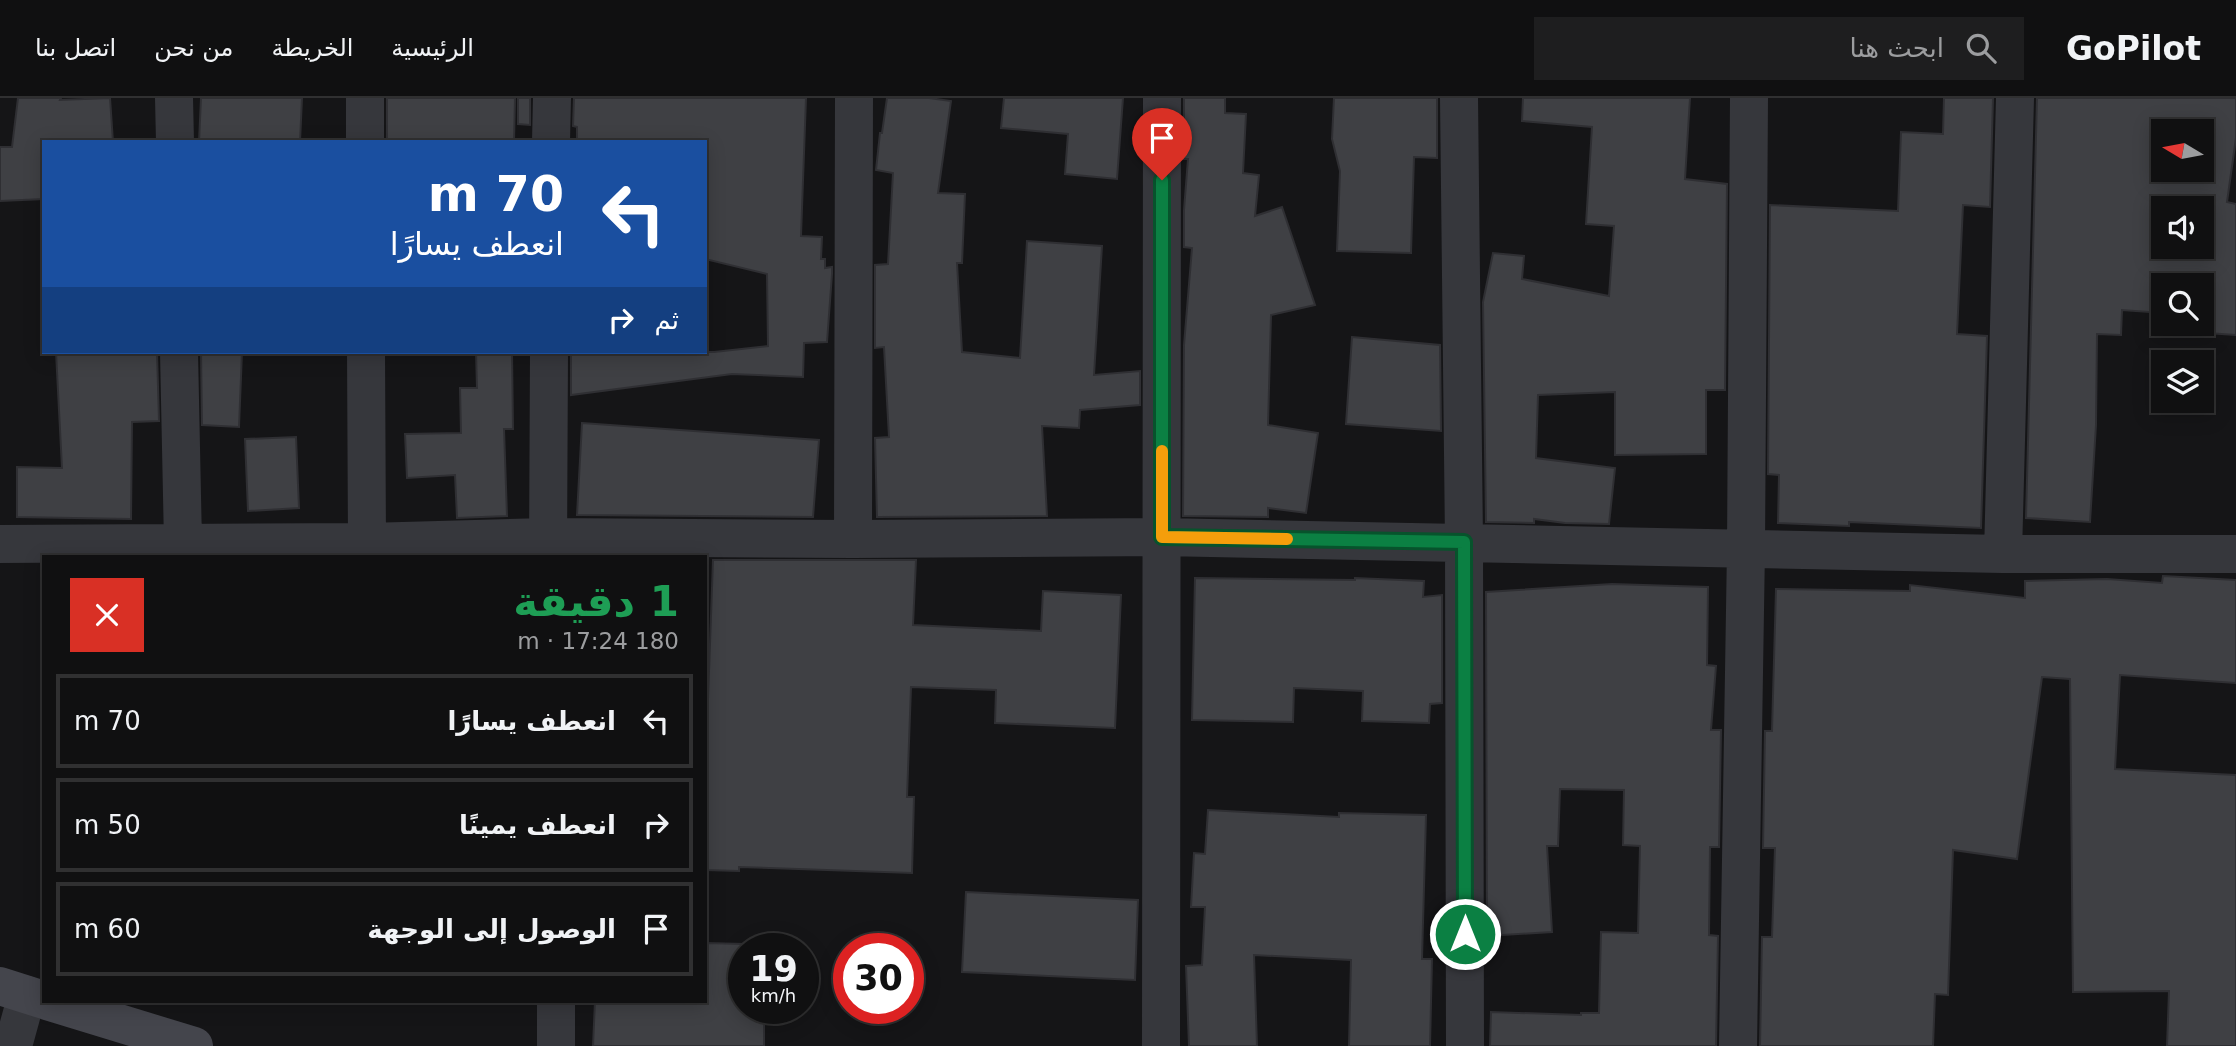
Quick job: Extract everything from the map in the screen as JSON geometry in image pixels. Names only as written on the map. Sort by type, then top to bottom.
[{"type":"street","points":[[174,98],[175,140]]},
{"type":"street","points":[[365,98],[365,140]]},
{"type":"street","points":[[551,140],[552,98]]},
{"type":"street","points":[[853,539],[854,98]]},
{"type":"street","points":[[1161,1046],[1162,98]]},
{"type":"street","points":[[1459,98],[1464,542],[1465,1046]]},
{"type":"street","points":[[1738,1046],[1746,548],[1749,98]]},
{"type":"street","points":[[2003,554],[2015,98]]},
{"type":"street","points":[[179,354],[183,543]]},
{"type":"street","points":[[366,354],[367,542]]},
{"type":"street","points":[[548,547],[549,354]]},
{"type":"street","points":[[0,544],[367,542],[548,547],[853,539],[1162,537],[2003,554],[2236,554]]},
{"type":"street","points":[[13,1046],[30,996]]},
{"type":"street","points":[[53,1003],[194,1046]]},
{"type":"street","points":[[556,1003],[556,1046]]},
{"type":"building","points":[[18,98],[110,98],[113,140],[42,140],[42,199],[0,201],[0,147],[12,147]]},
{"type":"building","points":[[201,98],[302,98],[300,140],[199,140]]},
{"type":"building","points":[[387,98],[515,98],[514,140],[387,140]]},
{"type":"building","points":[[518,98],[530,98],[530,125],[518,124]]},
{"type":"building","points":[[574,98],[806,98],[801,236],[822,237],[821,259],[825,259],[825,268],[832,267],[832,274],[827,342],[804,343],[803,377],[732,374],[571,395],[571,354],[707,354],[768,346],[767,274],[707,259],[707,140],[577,140],[577,127],[573,126]]},
{"type":"building","points":[[887,98],[951,101],[938,193],[965,194],[962,263],[957,263],[962,352],[1020,358],[1027,241],[1102,246],[1094,375],[1140,371],[1140,405],[1080,410],[1079,428],[1042,426],[1047,516],[877,517],[875,438],[889,437],[884,347],[875,348],[875,265],[888,264],[893,173],[876,170]]},
{"type":"building","points":[[1004,98],[1123,98],[1117,179],[1065,174],[1068,134],[1001,128]]},
{"type":"building","points":[[1184,98],[1225,98],[1225,113],[1246,114],[1243,173],[1259,175],[1255,216],[1282,207],[1315,305],[1271,315],[1268,425],[1318,433],[1306,513],[1268,508],[1268,517],[1183,516],[1184,345],[1192,248],[1184,247],[1188,159],[1184,159]]},
{"type":"building","points":[[1334,98],[1437,98],[1437,158],[1414,157],[1411,253],[1337,251],[1340,171],[1332,139]]},
{"type":"building","points":[[1523,98],[1690,98],[1685,179],[1727,184],[1725,390],[1706,390],[1706,454],[1615,455],[1615,392],[1538,395],[1536,458],[1615,468],[1609,524],[1534,519],[1534,523],[1486,522],[1483,302],[1493,253],[1524,256],[1522,279],[1609,296],[1614,226],[1586,224],[1592,127],[1522,121]]},
{"type":"building","points":[[1944,98],[1993,98],[1990,207],[1963,205],[1957,334],[1987,336],[1981,528],[1849,522],[1849,526],[1778,523],[1779,475],[1768,474],[1770,205],[1898,211],[1901,132],[1943,134]]},
{"type":"building","points":[[2037,98],[2236,98],[2236,138],[2227,202],[2236,204],[2236,335],[2214,334],[2214,273],[2151,273],[2151,312],[2122,310],[2121,335],[2097,334],[2096,425],[2090,522],[2026,518]]},
{"type":"building","points":[[1352,337],[1440,345],[1441,431],[1346,424]]},
{"type":"building","points":[[56,354],[157,354],[159,421],[132,422],[131,519],[17,517],[17,467],[62,468]]},
{"type":"building","points":[[201,354],[242,354],[239,427],[202,425]]},
{"type":"building","points":[[476,354],[512,354],[513,429],[504,429],[507,516],[457,518],[455,475],[407,478],[405,434],[461,433],[460,388],[477,388]]},
{"type":"building","points":[[582,423],[819,440],[813,517],[577,515]]},
{"type":"building","points":[[296,437],[299,508],[248,511],[245,439]]},
{"type":"building","points":[[713,560],[916,560],[913,625],[1041,631],[1043,591],[1121,595],[1115,728],[995,723],[996,690],[911,687],[907,797],[914,797],[912,873],[739,867],[739,871],[707,870],[707,726]]},
{"type":"building","points":[[2163,576],[2236,580],[2236,683],[2120,675],[2115,769],[2236,775],[2236,1046],[2167,1046],[2169,991],[2073,992],[2070,679],[2042,677],[2017,859],[1953,850],[1948,995],[1935,994],[1933,1046],[1760,1046],[1762,937],[1772,937],[1775,848],[1763,848],[1765,731],[1772,731],[1776,589],[1910,591],[1910,585],[2025,598],[2025,581],[2107,579],[2162,583]]},
{"type":"building","points":[[1195,578],[1424,581],[1423,597],[1442,595],[1442,703],[1430,704],[1429,723],[1362,721],[1363,691],[1294,688],[1293,722],[1192,720]]},
{"type":"building","points":[[1612,584],[1708,587],[1707,665],[1716,666],[1711,730],[1721,730],[1719,847],[1710,847],[1709,935],[1718,936],[1716,1046],[1490,1046],[1491,1012],[1581,1015],[1599,1013],[1601,932],[1638,933],[1640,846],[1623,845],[1624,790],[1560,789],[1558,846],[1547,846],[1552,932],[1487,936],[1486,592]]},
{"type":"building","points":[[1208,810],[1339,817],[1339,813],[1426,815],[1422,959],[1432,959],[1430,1046],[1349,1046],[1351,960],[1254,955],[1257,1046],[1189,1046],[1186,966],[1202,965],[1205,907],[1191,907],[1194,853],[1205,854]]},
{"type":"building","points":[[966,892],[1138,900],[1135,980],[962,972]]},
{"type":"building","points":[[707,943],[728,944],[728,1024],[764,1024],[764,1046],[593,1046],[595,1003],[707,1003]]},
{"type":"slow traffic","points":[[1162,451],[1162,537],[1287,539]]},
{"type":"route","points":[[1162,180],[1162,537],[1464,542],[1465,934]]}]
